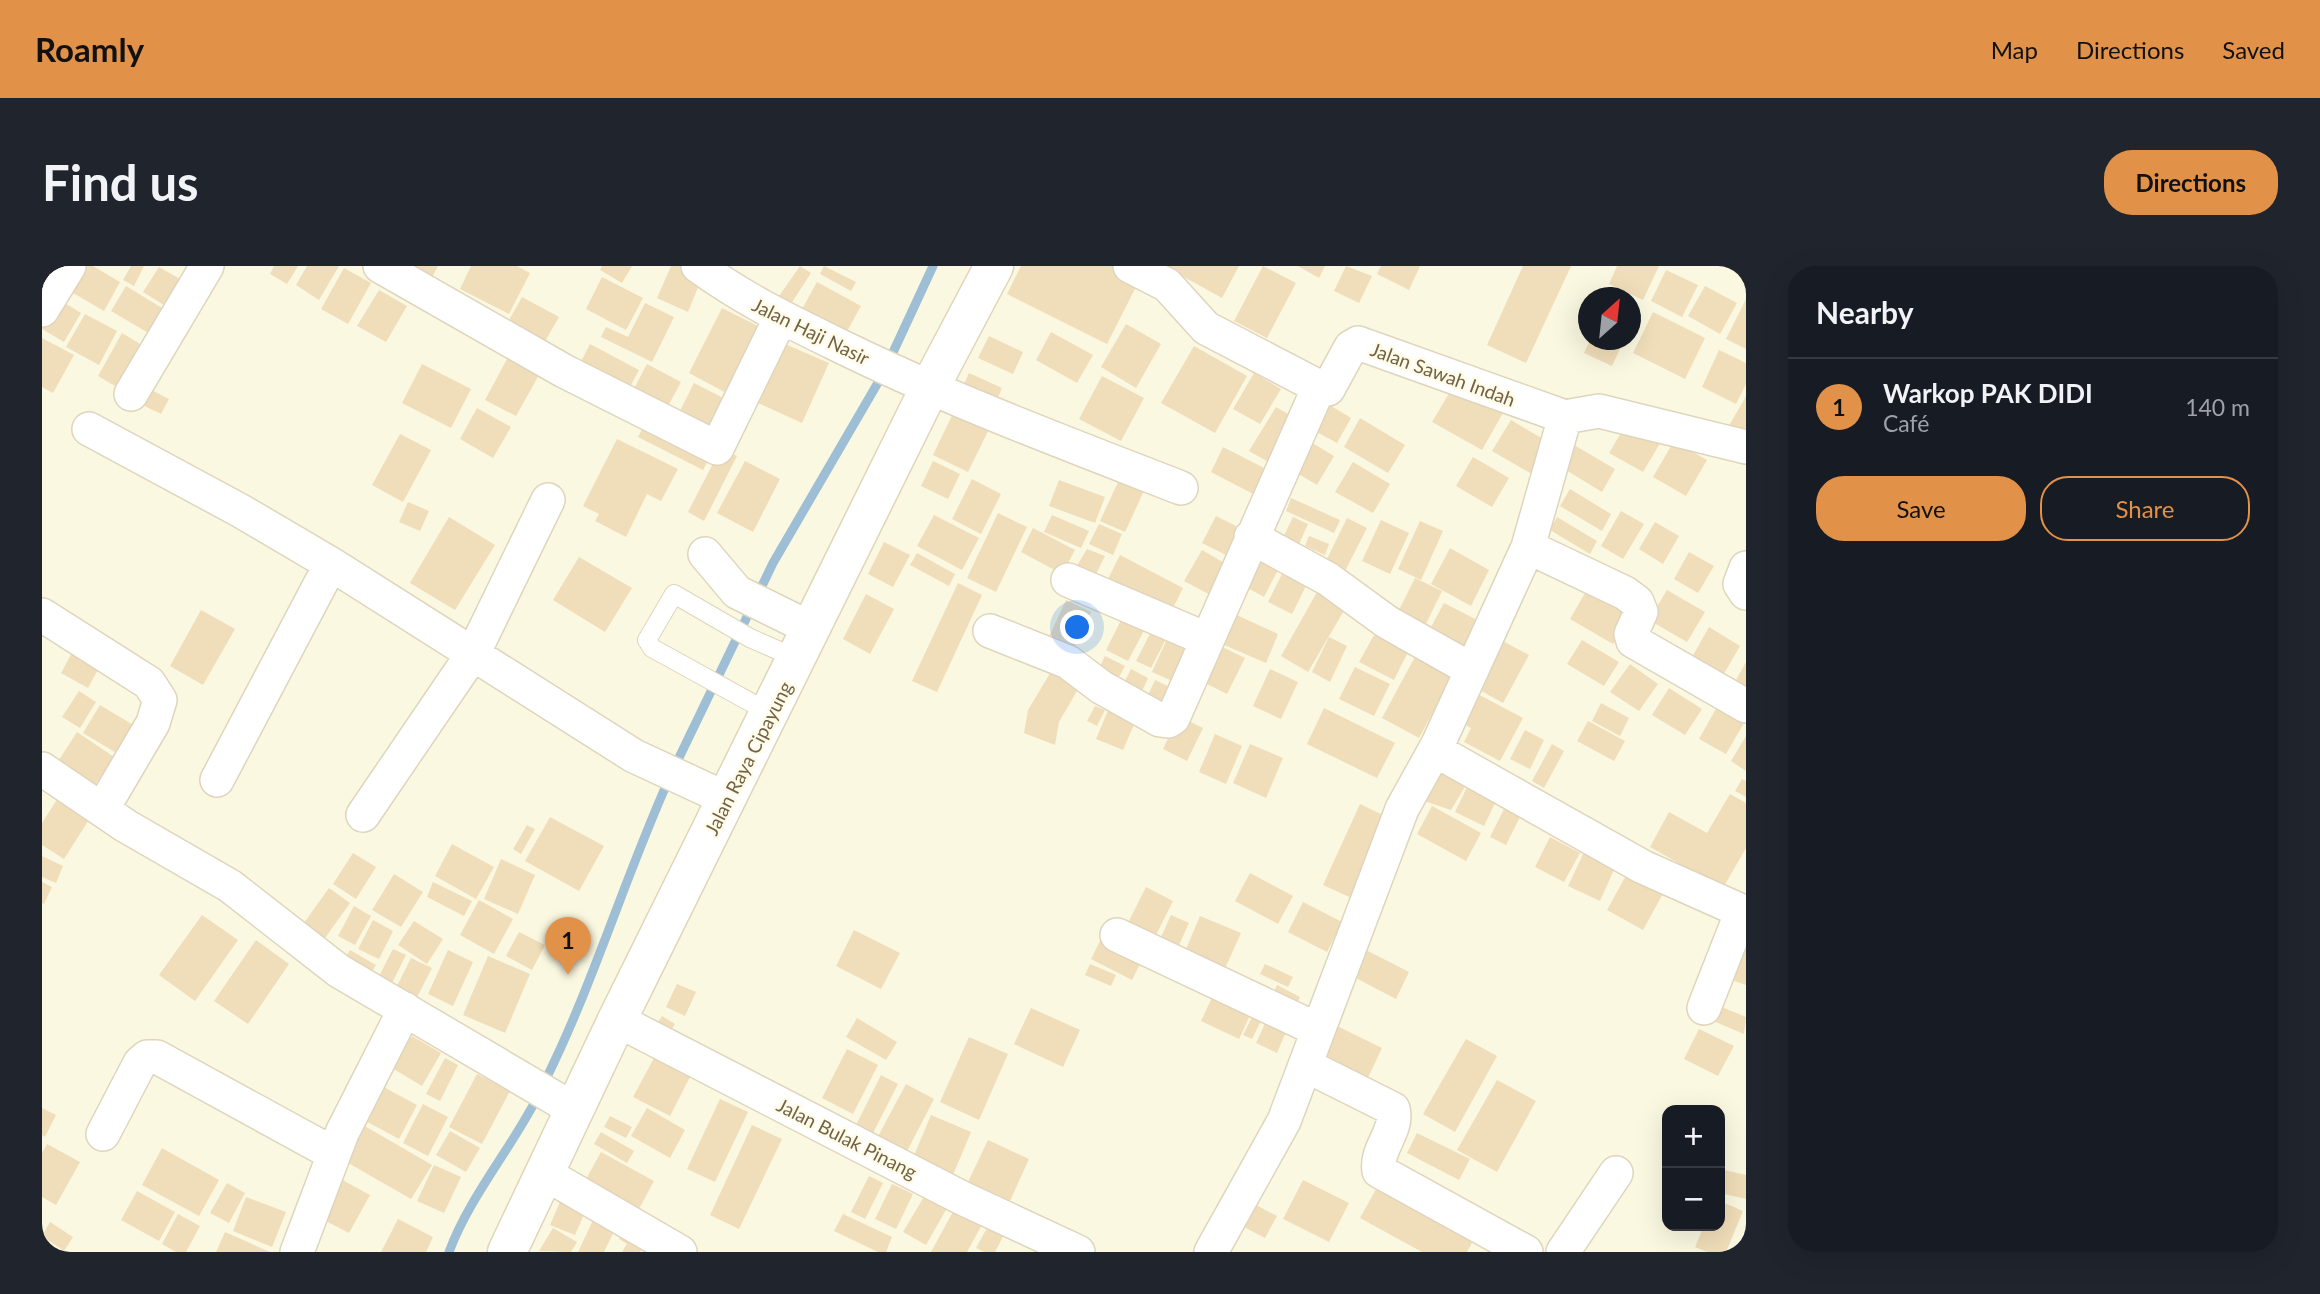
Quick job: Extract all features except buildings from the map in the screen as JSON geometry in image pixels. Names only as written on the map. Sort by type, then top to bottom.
[{"type":"main road","name":"Jalan Raya Cipayung","points":[[508,1252],[570,1108],[617,1020],[805,644],[917,382],[994,266]]},
{"type":"street","points":[[42,310],[69,266]]},
{"type":"street","points":[[131,394],[207,266]]},
{"type":"street","points":[[380,266],[564,371],[717,448],[781,317]]},
{"type":"street","name":"Jalan Haji Nasir","points":[[698,266],[732,292],[858,355],[917,382],[1181,488]]},
{"type":"street","points":[[990,631],[1068,662],[1101,687],[1168,721],[1173,718],[1319,387],[1206,328],[1167,285],[1130,266]]},
{"type":"street","name":"Jalan Sawah Indah","points":[[1319,387],[1328,389],[1351,347],[1358,343],[1565,417]]},
{"type":"street","points":[[1211,1252],[1284,1121],[1402,809],[1435,750],[1528,547],[1565,417],[1599,411],[1746,447]]},
{"type":"street","points":[[89,429],[241,511],[331,564],[474,652],[634,756],[727,799]]},
{"type":"street","points":[[363,815],[474,652],[548,500]]},
{"type":"street","points":[[1251,537],[1328,579],[1387,622],[1472,670]]},
{"type":"street","points":[[1528,547],[1625,593],[1637,602],[1641,612],[1631,635],[1633,640],[1746,706]]},
{"type":"street","points":[[705,554],[737,592],[769,610],[805,644]]},
{"type":"street","points":[[217,780],[331,564]]},
{"type":"street","points":[[1746,568],[1740,584],[1746,593]]},
{"type":"street","points":[[1068,580],[1206,639]]},
{"type":"street","points":[[42,615],[149,682],[160,700],[153,723],[103,808]]},
{"type":"street","points":[[1435,750],[1643,867],[1744,912],[1704,1008]]},
{"type":"street","points":[[45,780],[103,808],[127,826],[230,886],[339,971],[570,1108]]},
{"type":"street","points":[[1117,935],[1318,1030]]},
{"type":"street","points":[[296,1252],[361,1093],[405,1009]]},
{"type":"street","name":"Jalan Bulak Pinang","points":[[617,1020],[962,1198],[1038,1243],[1078,1252]]},
{"type":"street","points":[[103,1134],[140,1063],[147,1057],[157,1057],[334,1154]]},
{"type":"street","points":[[1305,1065],[1393,1109],[1394,1124],[1378,1162],[1380,1171],[1526,1252]]},
{"type":"street","points":[[544,1173],[680,1252]]},
{"type":"street","points":[[1563,1252],[1616,1173]]},
{"type":"lane","points":[[771,713],[648,644],[668,601],[674,594],[679,596],[750,638],[805,644]]},
{"type":"waterway","points":[[889,361],[933,266]]},
{"type":"waterway","points":[[675,766],[773,563],[883,374]]},
{"type":"waterway","points":[[544,1083],[578,1008],[669,779]]},
{"type":"waterway","points":[[449,1252],[468,1211],[538,1096]]},
{"type":"place","name":"Warkop PAK DIDI","points":[[568,975]]}]
